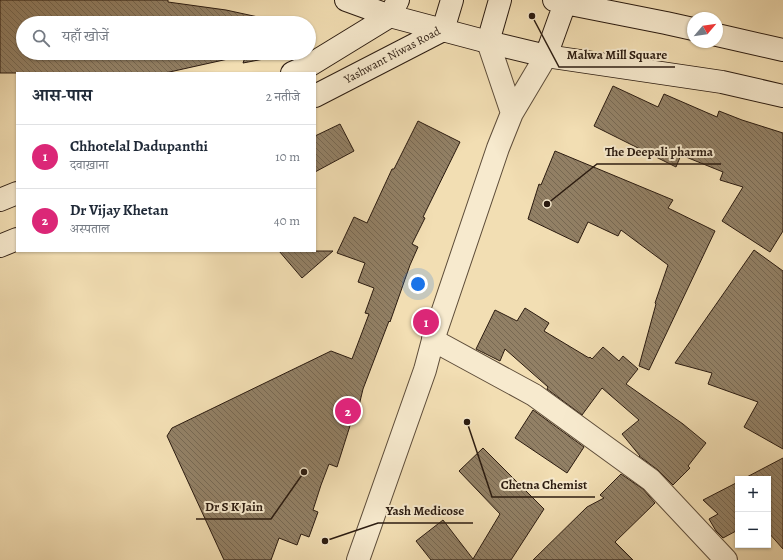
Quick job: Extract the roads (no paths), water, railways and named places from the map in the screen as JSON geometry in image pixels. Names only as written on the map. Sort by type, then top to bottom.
[{"type":"main road","points":[[346,0],[394,8],[443,30],[546,56],[722,82],[783,96]]},
{"type":"main road","name":"Yashwant Niwas Road","points":[[316,95],[443,30],[452,0]]},
{"type":"main road","points":[[500,0],[488,42],[512,113]]},
{"type":"main road","points":[[358,560],[425,370],[433,340],[496,156],[512,113],[546,56],[562,1],[687,27]]},
{"type":"main road","points":[[294,72],[310,65],[394,8]]},
{"type":"main road","points":[[723,36],[783,50]]},
{"type":"main road","points":[[0,200],[16,193]]},
{"type":"main road","points":[[0,246],[16,239]]},
{"type":"main road","points":[[433,340],[534,395],[651,480],[726,560]]},
{"type":"place","name":"Malwa Mill Square","points":[[532,16]]},
{"type":"place","name":"The Deepali pharma","points":[[547,204]]},
{"type":"place","name":"Chhotelal Dadupanthi","points":[[426,322]]},
{"type":"place","name":"Dr Vijay Khetan","points":[[348,411]]},
{"type":"place","name":"Chetna Chemist","points":[[467,422]]},
{"type":"place","name":"Dr S K Jain","points":[[304,472]]},
{"type":"place","name":"Yash Medicose","points":[[325,541]]}]
